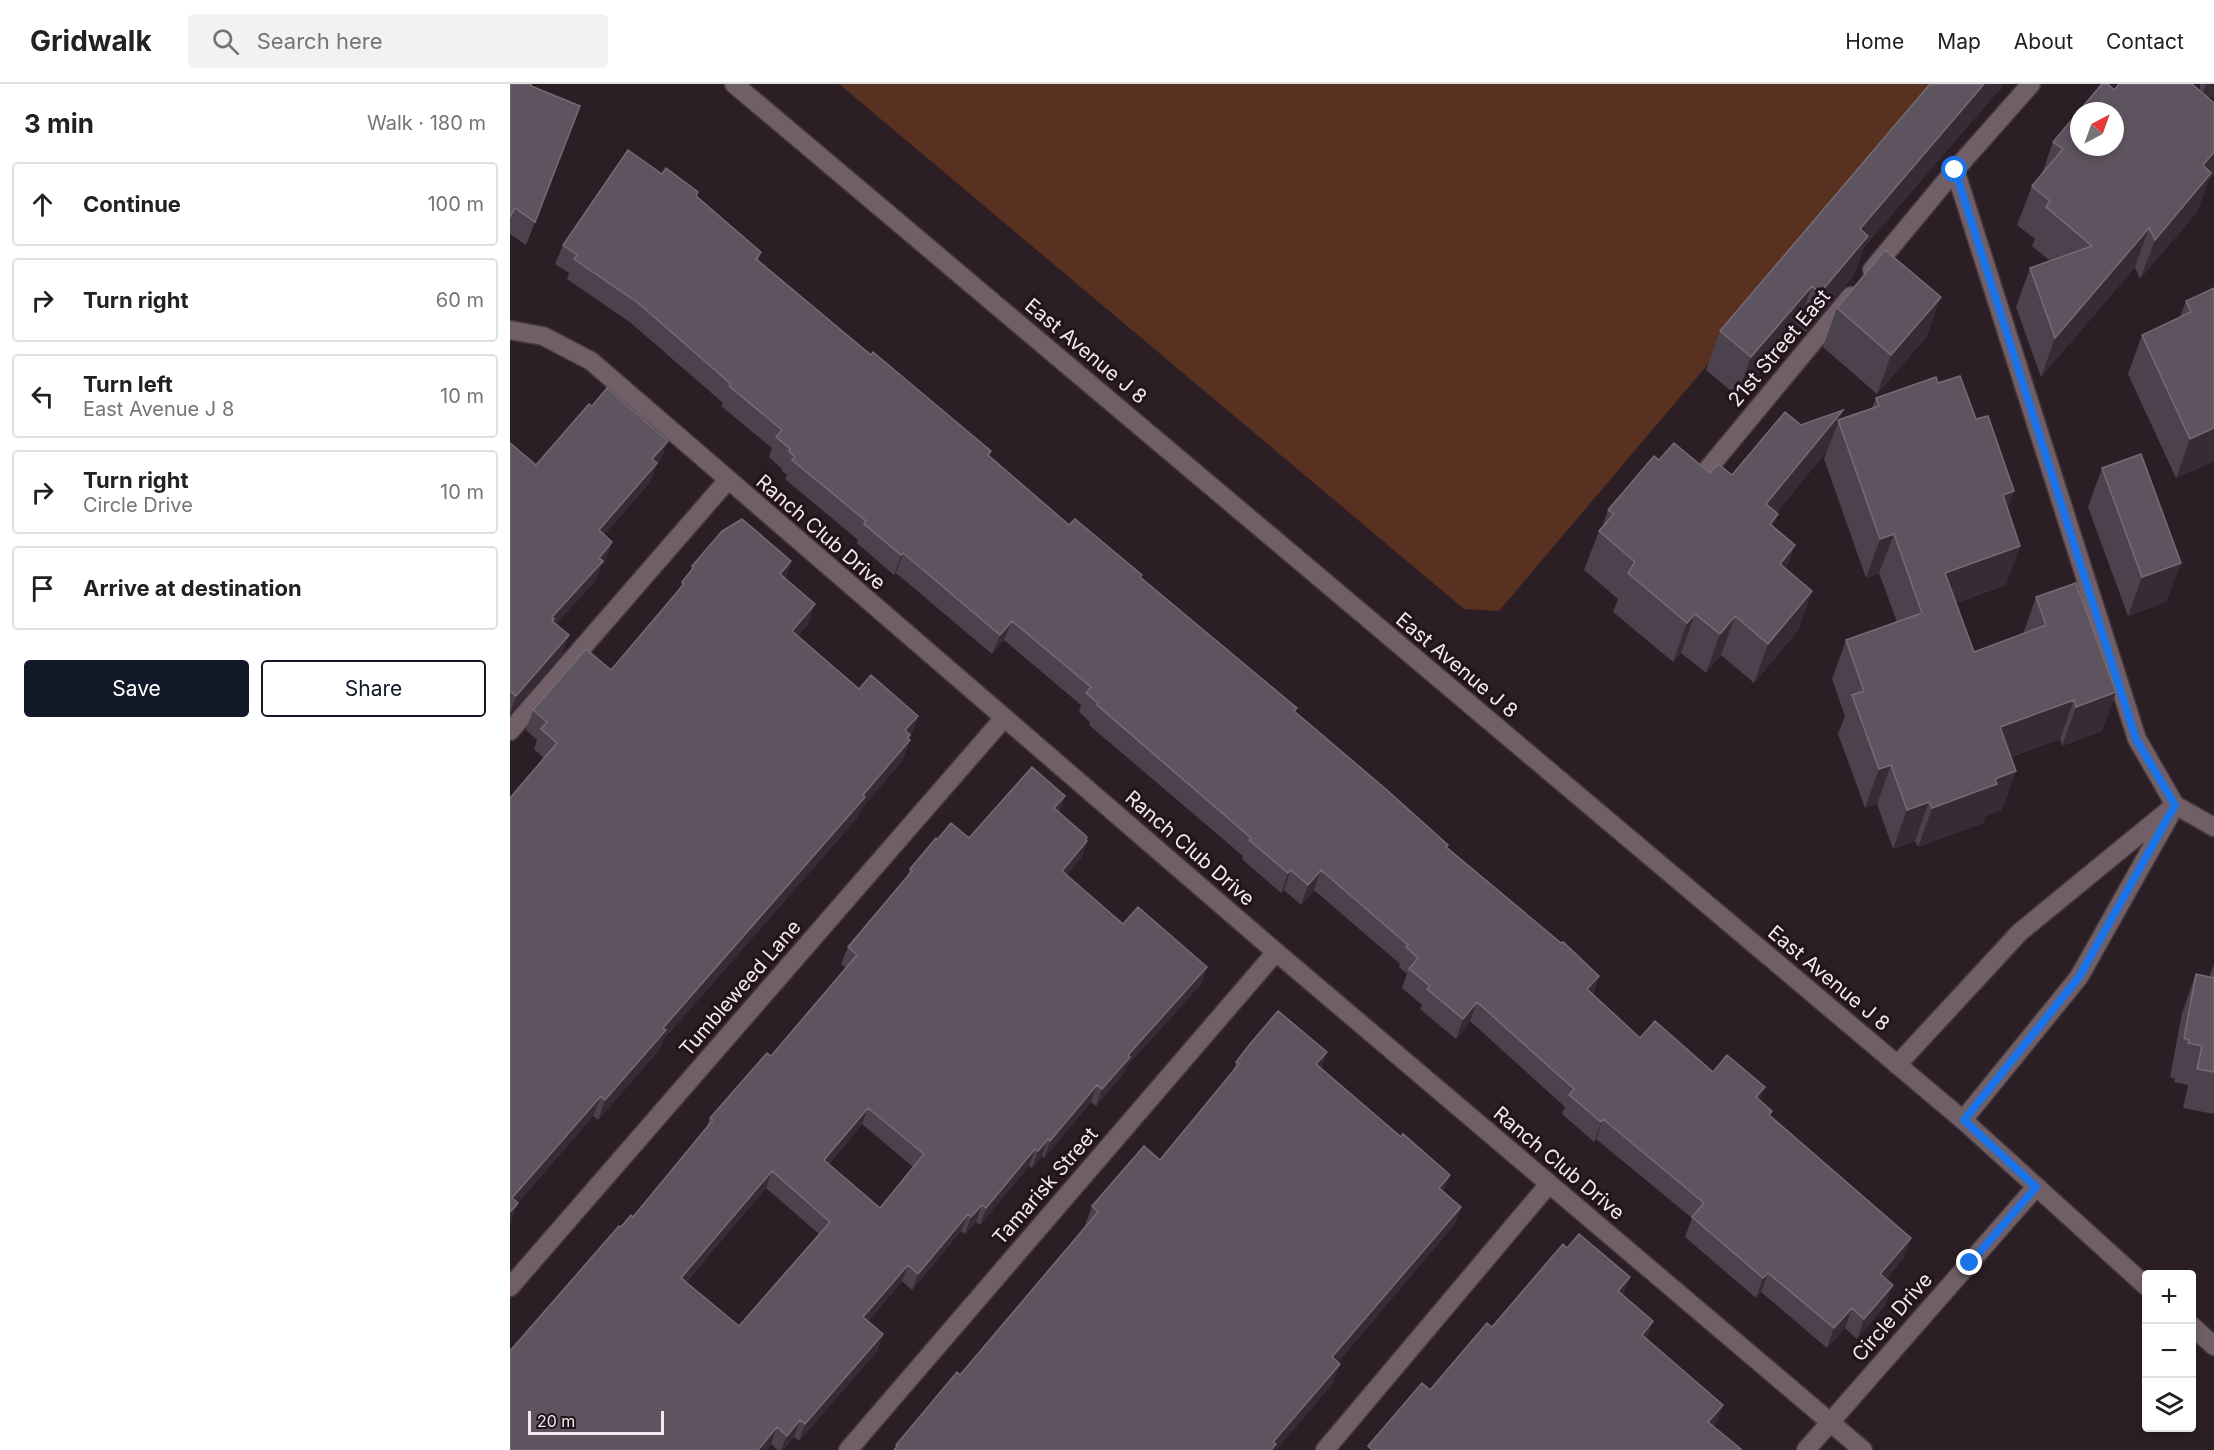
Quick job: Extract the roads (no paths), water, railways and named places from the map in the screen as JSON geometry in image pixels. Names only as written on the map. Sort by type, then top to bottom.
[{"type":"street","name":"East Avenue J 8","points":[[734,84],[1964,1120],[2142,1282]]},
{"type":"street","name":"21st Street East","points":[[1702,476],[1955,170],[2031,84]]},
{"type":"street","points":[[1955,170],[2136,739],[2175,805],[2214,827]]},
{"type":"street","name":"Ranch Club Drive","points":[[510,330],[543,336],[591,361],[727,481],[1276,952],[1863,1450]]},
{"type":"street","points":[[510,731],[727,481]]},
{"type":"street","name":"Tumbleweed Lane","points":[[510,1287],[1004,718]]},
{"type":"street","points":[[1897,1065],[2020,932],[2175,805]]},
{"type":"street","points":[[1964,1120],[2079,977],[2175,805]]},
{"type":"street","name":"Tamarisk Street","points":[[848,1450],[1276,952]]},
{"type":"street","points":[[1325,1450],[1549,1185]]},
{"type":"street","name":"Circle Drive","points":[[1806,1450],[2036,1187]]},
{"type":"street","points":[[2196,1330],[2214,1346]]}]
